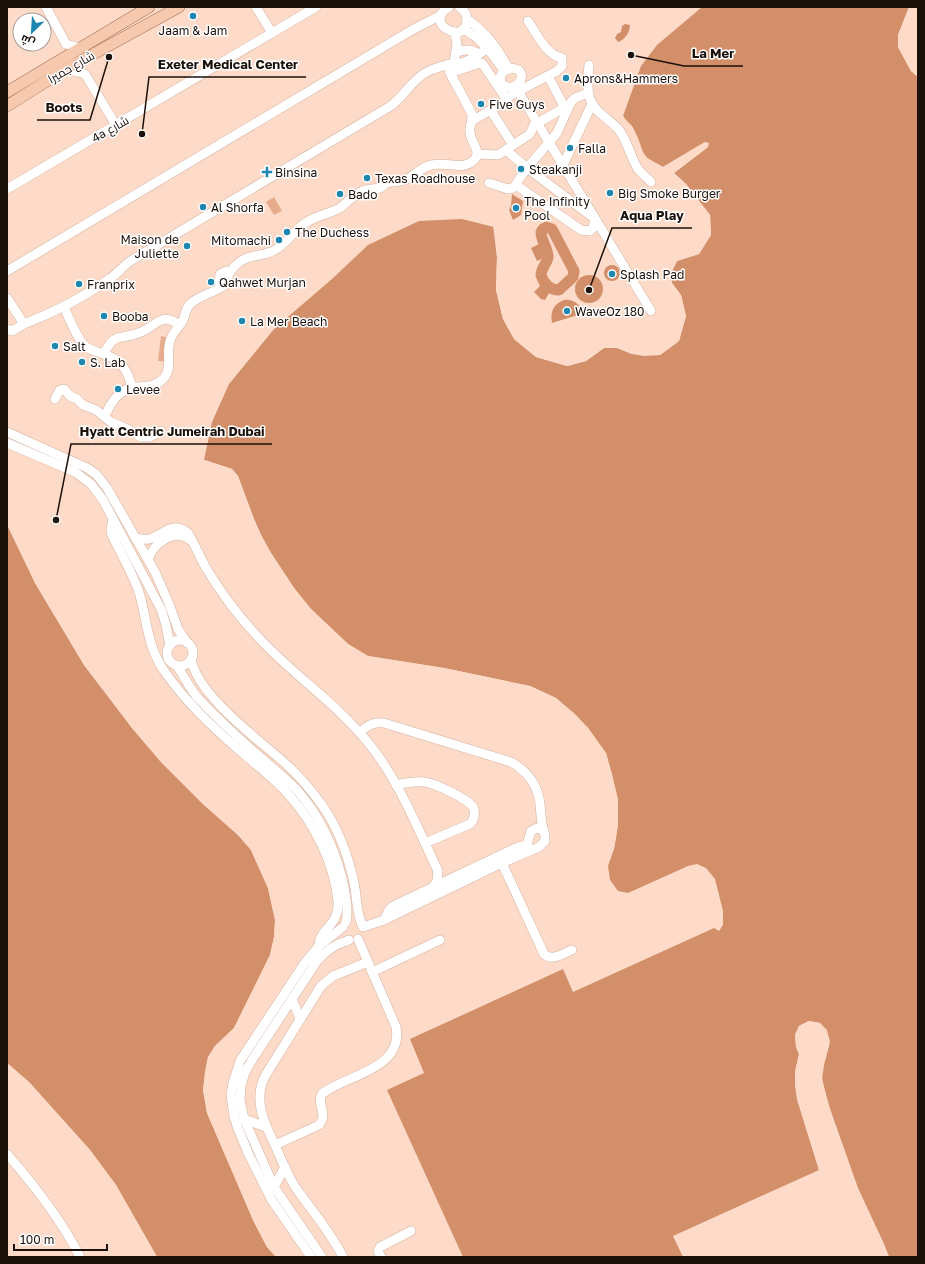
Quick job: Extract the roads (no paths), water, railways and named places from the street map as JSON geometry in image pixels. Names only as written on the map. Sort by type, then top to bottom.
[{"type":"main road","name":"شارع جميرا","points":[[7,106],[62,65],[81,48],[149,7]]},
{"type":"main road","name":"شارع جميرا","points":[[7,92],[62,65],[93,54],[179,7]]},
{"type":"street","points":[[46,7],[66,44],[62,65],[85,74],[116,125]]},
{"type":"street","points":[[256,7],[272,32]]},
{"type":"street","name":"4a شارع","points":[[7,189],[316,7]]},
{"type":"street","points":[[459,7],[468,14],[494,44],[507,70]]},
{"type":"street","points":[[443,10],[440,20],[443,27],[449,32],[459,31],[476,37],[488,48],[507,70]]},
{"type":"street","points":[[7,271],[406,34],[443,10]]},
{"type":"street","points":[[105,416],[109,407],[117,396],[123,392],[132,388],[154,385],[166,376],[169,366],[168,350],[170,340],[174,331],[183,320],[187,308],[191,303],[223,286],[230,272],[238,263],[246,258],[263,255],[280,246],[298,228],[308,221],[338,209],[362,192],[406,179],[433,164],[466,165],[471,163],[477,154],[475,144],[470,135],[470,125],[472,121],[470,111],[451,67],[457,52],[459,31],[465,26],[468,14]]},
{"type":"street","points":[[472,121],[491,111],[507,100],[517,88],[522,79],[521,72],[516,68],[507,70],[500,77],[501,83],[506,88],[517,88],[548,76],[560,69],[562,66],[562,58],[550,53],[528,21]]},
{"type":"street","points":[[66,44],[81,48]]},
{"type":"street","points":[[451,67],[480,54],[488,48]]},
{"type":"street","points":[[457,52],[471,50],[480,54]]},
{"type":"street","points":[[85,74],[88,63],[93,54]]},
{"type":"street","points":[[7,329],[12,331],[64,307],[100,285],[132,260],[389,107],[420,76],[433,69],[480,62],[507,100]]},
{"type":"street","points":[[589,65],[588,93],[592,104],[619,130],[627,143],[638,168],[651,182]]},
{"type":"street","points":[[548,76],[567,106]]},
{"type":"street","points":[[517,88],[650,311]]},
{"type":"street","points":[[477,154],[495,156],[510,148],[531,132],[533,125],[537,122],[567,106],[575,98],[588,93]]},
{"type":"street","points":[[563,165],[592,104]]},
{"type":"street","points":[[489,183],[508,189],[513,188],[527,168],[557,133],[567,106]]},
{"type":"street","points":[[491,111],[510,148],[527,168],[595,219]]},
{"type":"street","points":[[516,185],[581,230],[590,230],[593,228],[595,219]]},
{"type":"street","points":[[7,298],[22,326]]},
{"type":"street","points":[[7,307],[22,326]]},
{"type":"street","points":[[64,307],[82,343],[90,349],[114,358],[122,365],[128,373],[132,388]]},
{"type":"street","points":[[104,354],[108,345],[114,339],[121,336],[140,333],[161,320],[171,320],[179,325]]},
{"type":"street","points":[[55,399],[60,390],[64,390],[83,405],[96,410],[111,422],[140,437],[150,437],[161,431]]},
{"type":"street","points":[[7,432],[81,464],[96,474],[107,488],[148,560],[170,604],[178,629],[192,650],[191,659],[196,673],[209,692],[244,728],[298,775],[329,816],[337,832],[348,861],[354,884],[358,914],[363,932],[354,939],[333,946],[320,957],[245,1072],[241,1086],[240,1100],[244,1119],[274,1187],[322,1257]]},
{"type":"street","points":[[7,443],[78,474],[95,489],[103,500],[161,609],[166,624],[170,646]]},
{"type":"street","points":[[113,519],[111,530],[112,535],[134,580],[142,604],[150,641],[161,666],[201,715],[289,795],[310,823],[324,852],[334,883],[338,906],[334,920],[321,936],[319,946]]},
{"type":"street","points":[[135,538],[148,539],[175,527],[188,533],[206,568],[222,592],[258,637],[278,658],[339,711],[360,733],[381,760],[396,785],[438,870],[447,876],[454,877]]},
{"type":"street","points":[[148,560],[154,547],[172,536],[183,536],[192,542]]},
{"type":"street","points":[[142,604],[161,609]]},
{"type":"street","points":[[187,643],[178,641],[170,646],[167,651],[168,658],[171,663],[177,666],[198,699],[296,790],[315,815],[326,834],[344,885],[347,912],[344,935],[354,939],[368,962],[396,1027],[397,1038],[394,1047],[383,1061],[374,1068],[322,1094],[320,1100],[324,1115],[319,1125],[275,1145]]},
{"type":"street","points":[[177,666],[184,665],[191,659]]},
{"type":"street","points":[[360,733],[368,725],[373,723],[384,723],[511,762],[526,773],[534,783],[540,800],[545,838],[541,845],[525,849],[502,863],[384,920],[362,926]]},
{"type":"street","points":[[236,747],[250,748]]},
{"type":"street","points":[[396,785],[415,782],[433,784],[469,803],[474,808],[475,815],[470,824],[425,844]]},
{"type":"street","points":[[525,849],[529,835],[541,814]]},
{"type":"street","points":[[532,830],[539,828],[544,832]]},
{"type":"street","points":[[384,920],[389,910],[393,906],[518,847],[525,849]]},
{"type":"street","points":[[502,863],[544,954],[551,958],[572,950]]},
{"type":"street","points":[[433,887],[437,881],[438,870]]},
{"type":"street","points":[[311,1257],[271,1199],[260,1177],[234,1116],[232,1083],[240,1060],[304,964],[319,946],[345,925],[354,920],[362,926]]},
{"type":"street","points":[[372,972],[440,940]]},
{"type":"street","points":[[342,1257],[328,1232],[298,1190],[285,1167],[266,1127],[260,1105],[260,1093],[262,1081],[321,986],[333,976],[368,962]]},
{"type":"street","points":[[292,999],[300,1019]]},
{"type":"street","points":[[244,1119],[266,1127]]},
{"type":"street","points":[[7,1154],[55,1215],[80,1257]]},
{"type":"street","points":[[274,1187],[285,1167]]},
{"type":"street","points":[[381,1257],[378,1251],[380,1247],[411,1231]]},
{"type":"waterway","points":[[547,227],[552,229],[574,271],[573,277],[559,290],[548,286],[541,275],[548,257],[541,232],[547,227]]},
{"type":"place","name":"Jaam & Jam","points":[[193,16]]},
{"type":"place","name":"La Mer","points":[[631,55]]},
{"type":"place","name":"Boots","points":[[109,57]]},
{"type":"place","name":"Aprons&Hammers","points":[[566,78]]},
{"type":"place","name":"Five Guys","points":[[481,104]]},
{"type":"place","name":"Exeter Medical Center","points":[[142,134]]},
{"type":"place","name":"Falla","points":[[570,148]]},
{"type":"place","name":"Steakanji","points":[[521,169]]},
{"type":"place","name":"Binsina","points":[[267,172]]},
{"type":"place","name":"Texas Roadhouse","points":[[367,178]]},
{"type":"place","name":"Big Smoke Burger","points":[[610,193]]},
{"type":"place","name":"Bado","points":[[340,194]]},
{"type":"place","name":"Al Shorfa","points":[[203,207]]},
{"type":"place","name":"The Infinity Pool","points":[[516,208]]},
{"type":"place","name":"The Duchess","points":[[287,232]]},
{"type":"place","name":"Mitomachi","points":[[279,240]]},
{"type":"place","name":"Maison de Juliette","points":[[187,246]]},
{"type":"place","name":"Splash Pad","points":[[612,274]]},
{"type":"place","name":"Qahwet Murjan","points":[[211,282]]},
{"type":"place","name":"Franprix","points":[[79,284]]},
{"type":"place","name":"Aqua Play","points":[[589,290]]},
{"type":"place","name":"WaveOz 180","points":[[567,311]]},
{"type":"place","name":"Booba","points":[[104,316]]},
{"type":"place","name":"La Mer Beach","points":[[242,321]]},
{"type":"place","name":"Salt","points":[[55,346]]},
{"type":"place","name":"S. Lab","points":[[82,362]]},
{"type":"place","name":"Levee","points":[[118,389]]},
{"type":"place","name":"Hyatt Centric Jumeirah Dubai","points":[[56,520]]}]
